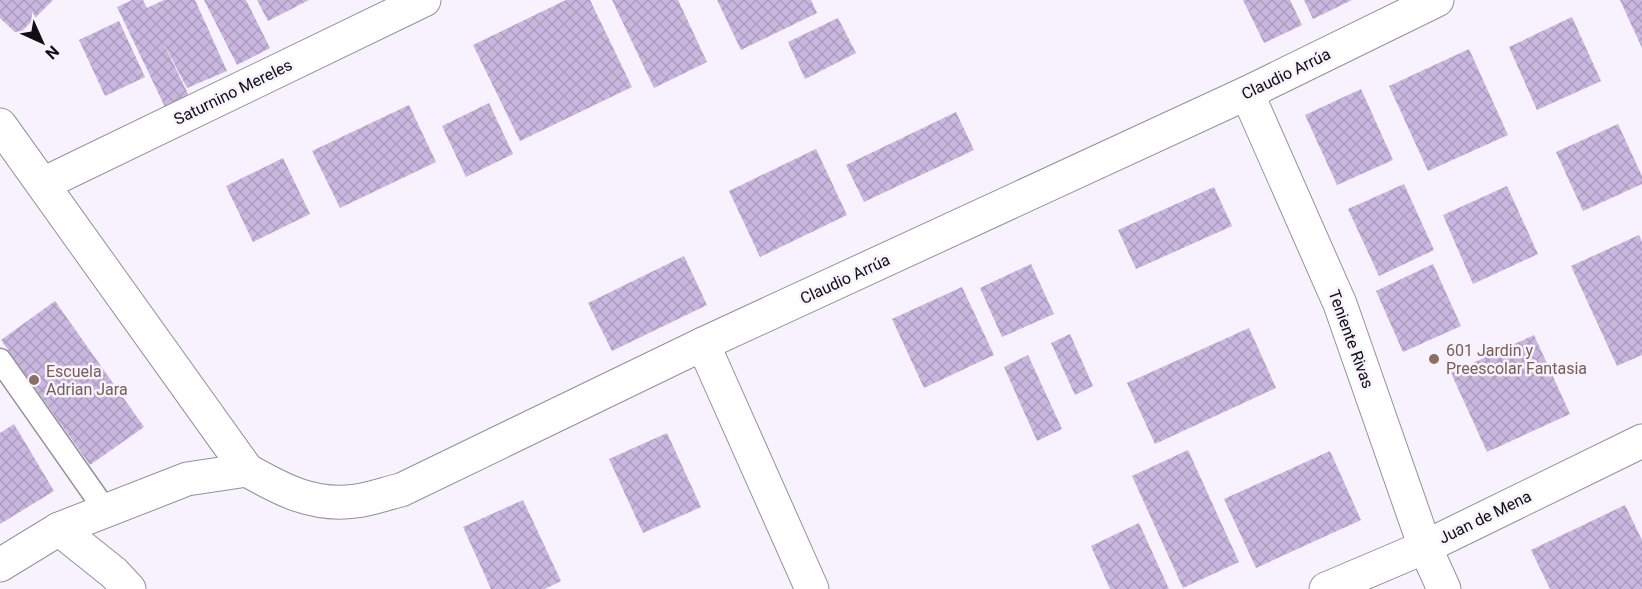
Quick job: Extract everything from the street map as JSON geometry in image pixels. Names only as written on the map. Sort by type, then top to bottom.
[{"type":"street","name":"Saturnino Mereles","points":[[43,184],[424,0]]},
{"type":"street","name":"Claudio Arrúa","points":[[247,470],[283,491],[317,502],[356,501],[402,490],[703,344],[1247,93],[1437,0]]},
{"type":"street","name":"Teniente Rivas","points":[[1247,93],[1340,304],[1425,547],[1444,589]]},
{"type":"street","points":[[0,126],[247,470],[187,479],[59,530],[0,566]]},
{"type":"street","points":[[703,344],[812,589]]},
{"type":"street","name":"Juan de Mena","points":[[1326,589],[1425,547],[1642,441]]},
{"type":"street","points":[[59,530],[114,573],[129,589]]},
{"type":"lane","points":[[0,360],[106,511]]},
{"type":"building","points":[[0,0],[53,0],[18,35],[0,18]]},
{"type":"building","points":[[132,0],[143,0],[147,8],[164,0],[195,0],[227,71],[187,88],[161,38],[190,98],[166,109],[117,7]]},
{"type":"building","points":[[204,0],[246,0],[270,48],[237,65]]},
{"type":"building","points":[[257,0],[309,0],[268,21]]},
{"type":"building","points":[[566,0],[590,0],[632,87],[520,141],[473,45]]},
{"type":"building","points":[[612,0],[678,0],[707,62],[654,88]]},
{"type":"building","points":[[717,0],[811,0],[817,13],[741,50]]},
{"type":"building","points":[[1243,0],[1290,0],[1302,25],[1264,43]]},
{"type":"building","points":[[1304,0],[1352,0],[1313,19]]},
{"type":"building","points":[[1620,0],[1642,0],[1642,48]]},
{"type":"building","points":[[1572,17],[1601,81],[1537,110],[1509,47]]},
{"type":"building","points":[[838,18],[856,53],[805,79],[788,42]]},
{"type":"building","points":[[119,21],[145,77],[105,96],[79,40]]},
{"type":"building","points":[[1469,49],[1508,135],[1428,171],[1389,86]]},
{"type":"building","points":[[1361,89],[1393,160],[1337,185],[1305,115]]},
{"type":"building","points":[[489,103],[513,154],[466,177],[442,126]]},
{"type":"building","points":[[409,105],[436,162],[340,208],[312,151]]},
{"type":"building","points":[[956,112],[974,150],[864,202],[846,165]]},
{"type":"building","points":[[1618,124],[1642,176],[1642,184],[1583,211],[1556,152]]},
{"type":"building","points":[[816,149],[847,215],[760,257],[729,191]]},
{"type":"building","points":[[283,158],[310,214],[253,242],[226,186]]},
{"type":"building","points":[[1404,184],[1434,250],[1379,276],[1348,209]]},
{"type":"building","points":[[1507,186],[1538,254],[1473,284],[1443,215]]},
{"type":"building","points":[[1214,187],[1232,226],[1136,269],[1118,230]]},
{"type":"building","points":[[1639,235],[1642,242],[1642,355],[1617,366],[1571,266]]},
{"type":"building","points":[[684,256],[707,305],[612,351],[588,303]]},
{"type":"building","points":[[1031,264],[1054,314],[1002,337],[980,288]]},
{"type":"building","points":[[1433,264],[1461,326],[1403,352],[1376,291]]},
{"type":"building","points":[[962,287],[994,355],[924,388],[892,319]]},
{"type":"building","points":[[55,301],[144,427],[90,465],[1,340]]},
{"type":"building","points":[[1249,328],[1276,388],[1155,444],[1127,383]]},
{"type":"building","points":[[1070,334],[1093,386],[1075,395],[1051,343]]},
{"type":"building","points":[[1534,335],[1570,414],[1487,452],[1451,373]]},
{"type":"building","points":[[1028,355],[1062,429],[1037,441],[1004,367]]},
{"type":"building","points":[[14,424],[54,491],[0,524],[0,433]]},
{"type":"building","points":[[667,433],[701,507],[643,533],[609,459]]},
{"type":"building","points":[[1188,450],[1239,562],[1183,588],[1132,476]]},
{"type":"building","points":[[1330,451],[1361,520],[1256,568],[1224,499]]},
{"type":"building","points":[[523,500],[561,581],[545,589],[491,589],[463,527]]},
{"type":"building","points":[[1625,505],[1642,540],[1642,589],[1550,589],[1531,550]]},
{"type":"building","points":[[1139,523],[1169,589],[1110,589],[1091,546]]},
{"type":"place","name":"601 Jardin y Preescolar Fantasia","points":[[1434,359]]},
{"type":"place","name":"Escuela Adrian Jara","points":[[34,380]]}]
